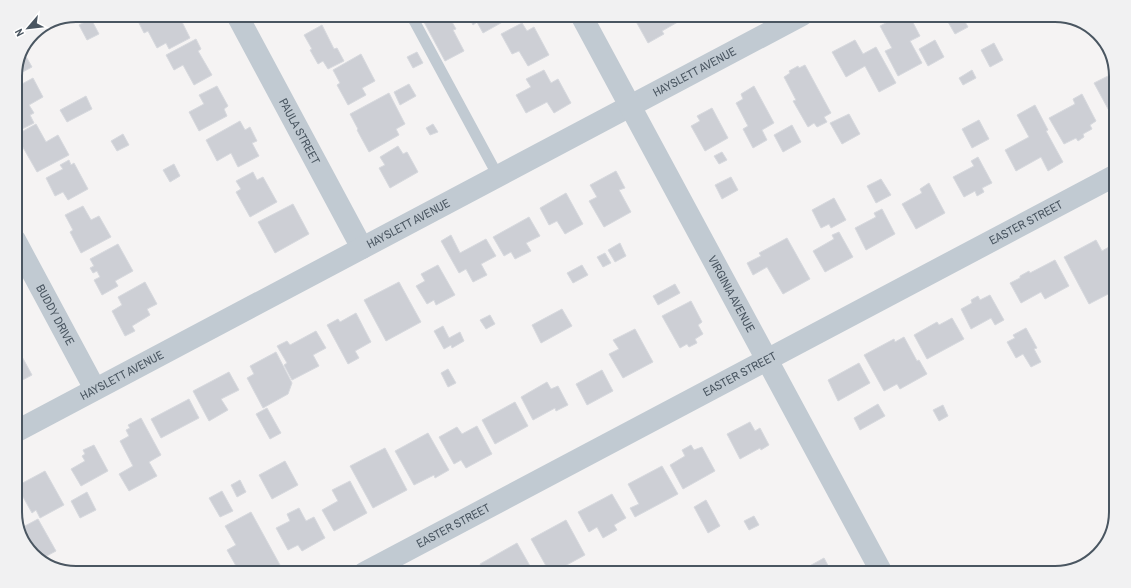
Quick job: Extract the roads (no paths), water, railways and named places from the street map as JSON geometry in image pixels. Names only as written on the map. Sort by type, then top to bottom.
[{"type":"street","name":"PAULA STREET","points":[[241,22],[362,248]]},
{"type":"street","name":"VIRGINIA AVENUE","points":[[585,22],[878,566]]},
{"type":"street","name":"HAYSLETT AVENUE","points":[[22,428],[789,22]]},
{"type":"street","name":"EASTER STREET","points":[[377,566],[1109,179]]},
{"type":"street","name":"BUDDY DRIVE","points":[[22,253],[95,390]]},
{"type":"lane","points":[[415,22],[498,176]]}]
